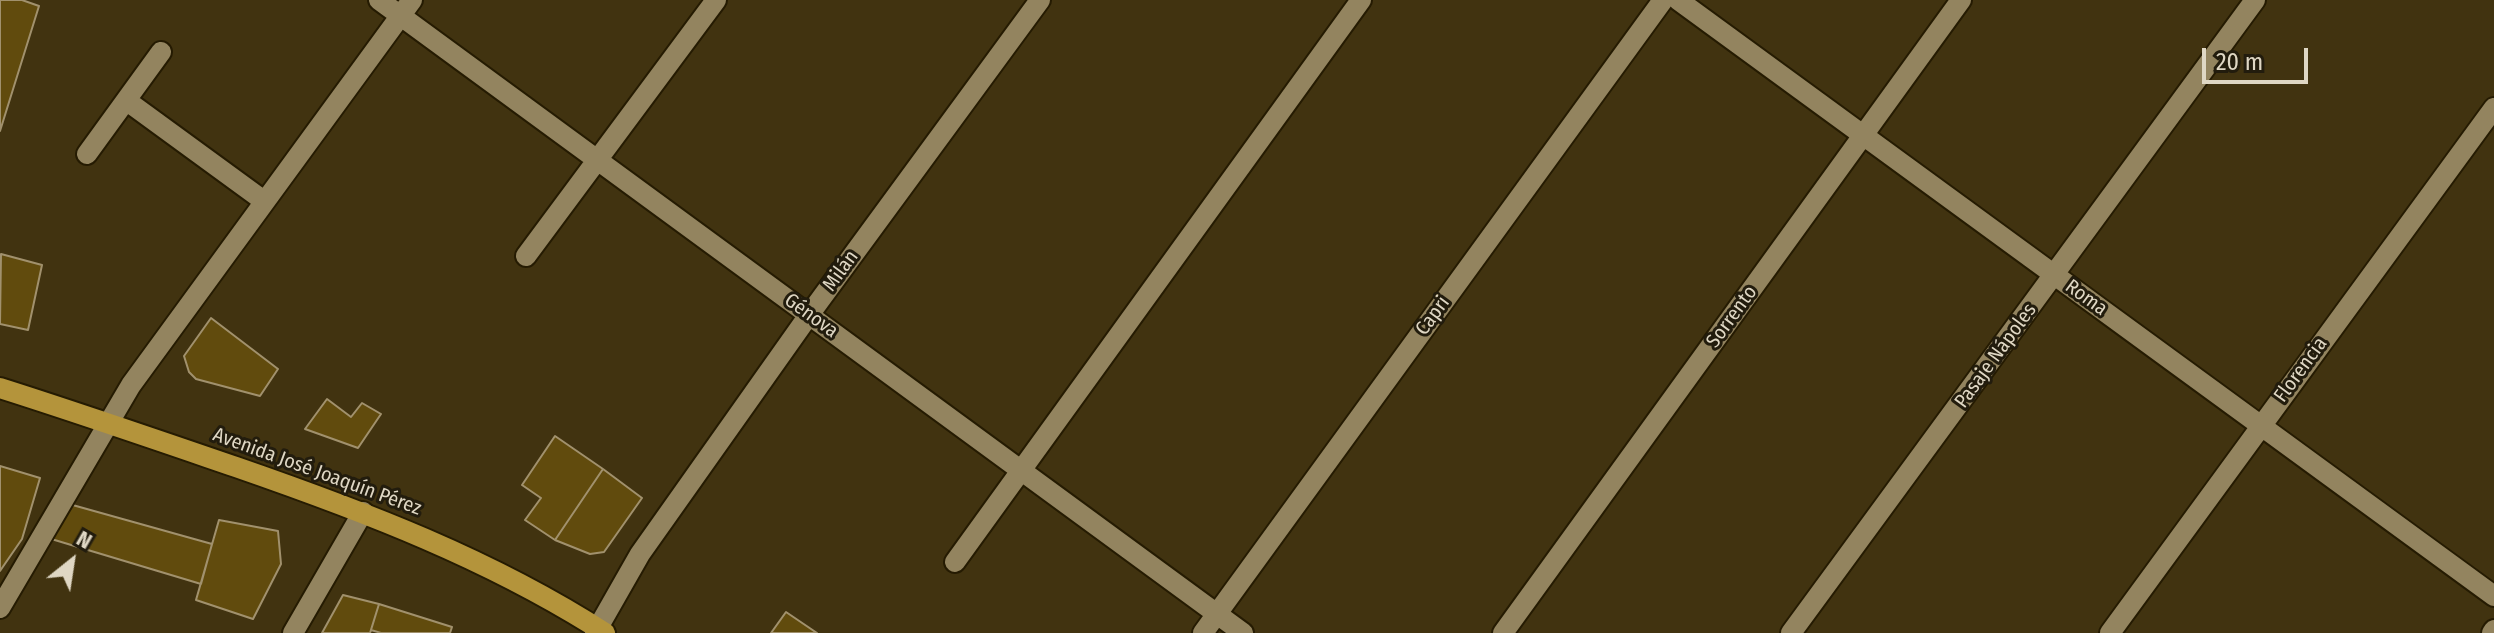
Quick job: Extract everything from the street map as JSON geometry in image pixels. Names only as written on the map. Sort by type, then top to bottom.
[{"type":"main road","name":"Avenida José Joaquín Pérez","points":[[0,388],[363,512],[497,572],[599,632]]},
{"type":"street","name":"Génova","points":[[379,0],[406,8],[597,160],[1243,633]]},
{"type":"street","points":[[526,256],[716,0]]},
{"type":"street","name":"Milán","points":[[599,632],[640,554],[809,315],[1040,0]]},
{"type":"street","points":[[955,562],[1361,0]]},
{"type":"street","name":"Capri","points":[[1203,633],[1663,0]]},
{"type":"street","name":"Roma","points":[[1678,0],[2494,596]]},
{"type":"street","name":"Sorrento","points":[[1503,633],[1961,0]]},
{"type":"street","name":"Pasaje Nápoles","points":[[1791,633],[2255,0]]},
{"type":"street","points":[[0,608],[108,423],[157,346],[406,8]]},
{"type":"street","points":[[87,154],[161,52]]},
{"type":"street","points":[[127,101],[264,201]]},
{"type":"street","name":"Florencia","points":[[2110,633],[2494,108]]},
{"type":"street","points":[[293,633],[363,512]]},
{"type":"building","points":[[0,0],[22,0],[39,6],[0,131]]},
{"type":"building","points":[[1,254],[42,265],[28,330],[0,324]]},
{"type":"building","points":[[211,318],[278,369],[260,396],[196,379],[189,372],[184,356]]},
{"type":"building","points":[[327,399],[351,417],[362,403],[381,414],[358,448],[305,429]]},
{"type":"building","points":[[555,436],[603,469],[555,540],[525,520],[541,498],[522,485]]},
{"type":"building","points":[[0,466],[40,478],[22,539],[0,571]]},
{"type":"building","points":[[603,469],[642,498],[604,552],[590,554],[555,540]]},
{"type":"building","points":[[69,504],[212,544],[201,584],[48,538]]},
{"type":"building","points":[[219,520],[278,531],[281,564],[253,619],[196,600]]},
{"type":"building","points":[[343,595],[379,604],[370,633],[322,633]]},
{"type":"building","points":[[379,604],[452,627],[450,633],[381,633],[371,630]]},
{"type":"building","points":[[786,612],[817,633],[771,633]]}]
